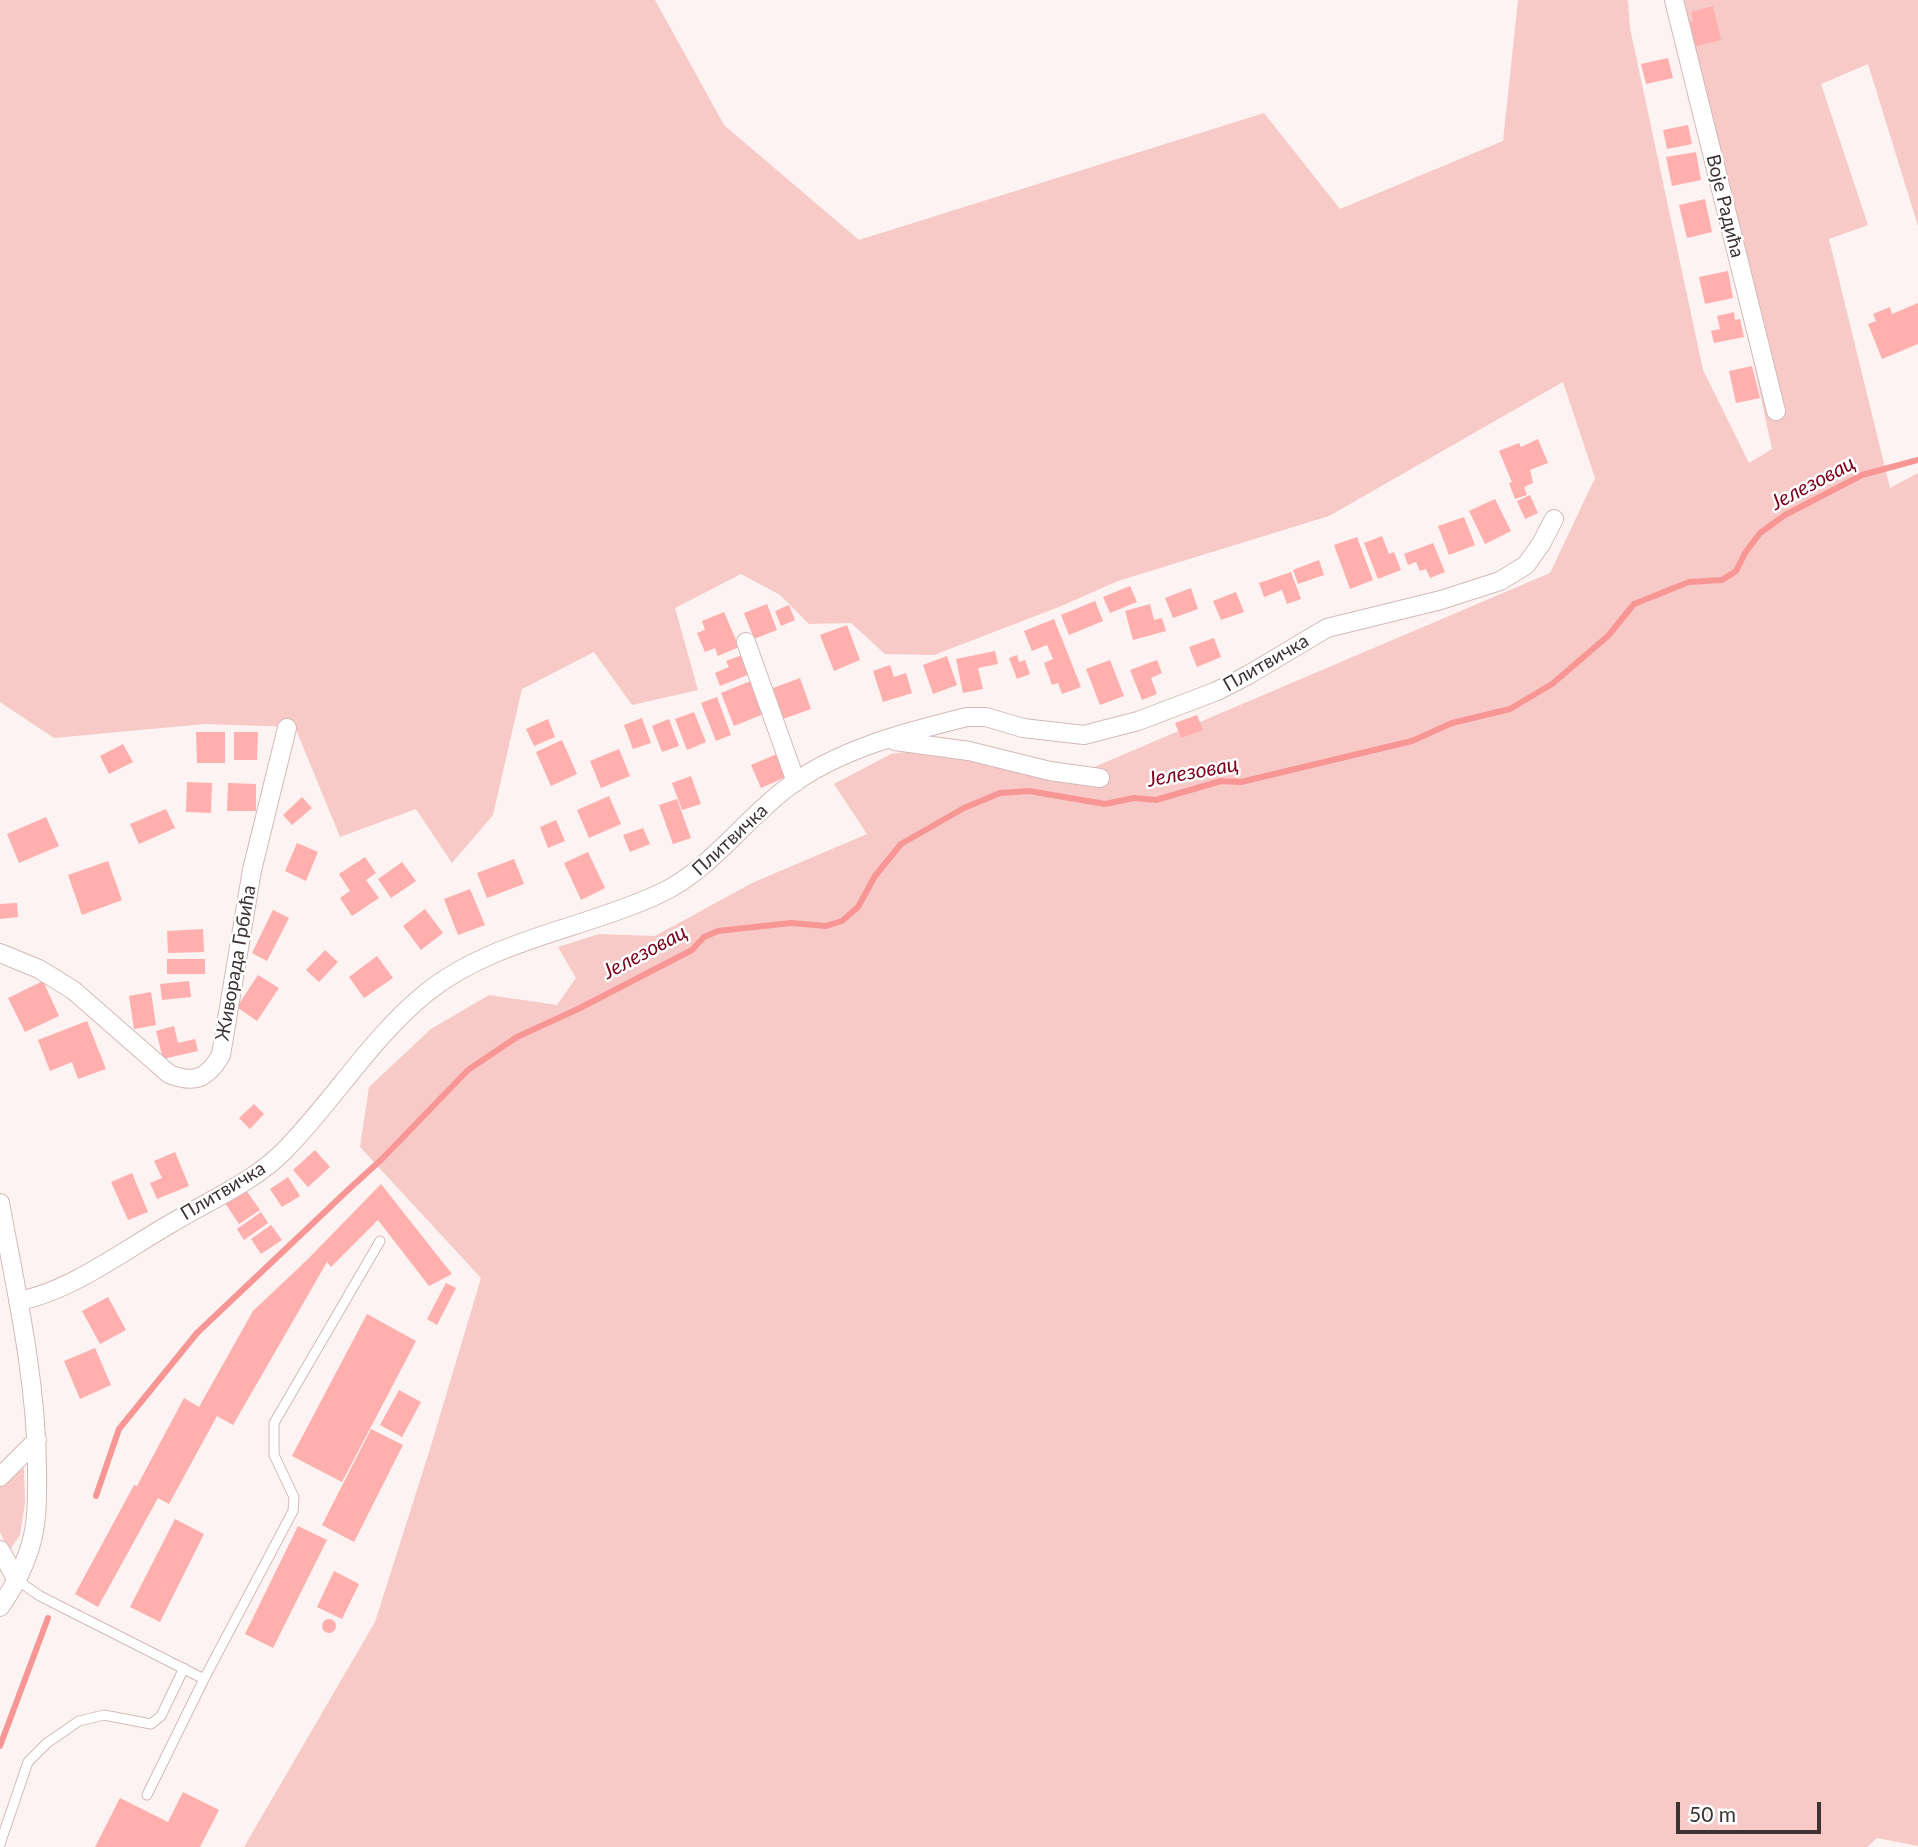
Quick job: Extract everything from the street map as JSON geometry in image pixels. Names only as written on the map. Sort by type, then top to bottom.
[{"type":"street","name":"Воје Радића","points":[[1674,0],[1776,411]]},
{"type":"street","name":"Плитвичка","points":[[19,1301],[41,1297],[64,1285],[266,1166],[296,1138],[391,1027],[425,994],[446,979],[481,960],[615,912],[688,878],[761,810],[796,782],[839,756],[967,717],[986,717],[1044,732],[1084,735],[1139,721],[1217,691],[1327,628],[1441,600],[1500,581],[1526,565],[1554,519]]},
{"type":"street","points":[[746,642],[796,782]]},
{"type":"street","name":"Живорада Грбића","points":[[0,953],[39,969],[73,990],[169,1074],[192,1079],[211,1071],[221,1055],[252,870],[287,728]]},
{"type":"street","points":[[888,740],[969,751],[1029,767],[1100,778]]},
{"type":"street","points":[[0,1203],[31,1376],[37,1440],[37,1503],[32,1539],[17,1580],[0,1607]]},
{"type":"street","points":[[0,1477],[37,1440]]},
{"type":"street","points":[[0,1550],[17,1580]]},
{"type":"lane","points":[[146,1795],[293,1511],[294,1497],[274,1455],[274,1423],[380,1241]]},
{"type":"lane","points":[[17,1580],[40,1596],[204,1679]]},
{"type":"lane","points":[[0,1844],[28,1762],[47,1742],[79,1721],[104,1714],[151,1724],[161,1716],[184,1668]]},
{"type":"shaded area","points":[[0,0],[655,0],[724,125],[859,240],[1264,113],[1340,209],[1503,141],[1518,0],[1628,0],[1630,28],[1703,370],[1749,463],[1772,449],[1676,0],[1918,0],[1918,226],[1868,64],[1821,84],[1868,225],[1829,239],[1890,488],[1918,473],[1918,1846],[1877,1838],[1867,1847],[244,1847],[375,1622],[481,1278],[360,1147],[369,1087],[431,1029],[489,995],[557,1005],[576,978],[558,947],[599,934],[655,936],[752,883],[867,834],[834,784],[891,754],[968,743],[1087,770],[1550,573],[1595,478],[1563,382],[1329,516],[1118,581],[1059,607],[934,655],[885,654],[851,623],[809,624],[780,595],[741,574],[675,608],[698,690],[632,705],[594,652],[522,689],[493,815],[452,863],[416,809],[340,837],[295,727],[205,724],[54,738],[0,702]]},
{"type":"shaded area","points":[[24,1468],[25,1503],[20,1535],[9,1551],[0,1532],[0,1485]]},
{"type":"building","points":[[1713,6],[1721,40],[1693,47],[1687,23],[1693,21],[1691,12]]},
{"type":"building","points":[[1668,58],[1673,78],[1646,84],[1641,64]]},
{"type":"building","points":[[1688,125],[1692,144],[1667,149],[1663,130]]},
{"type":"building","points":[[1696,152],[1701,180],[1672,186],[1666,157]]},
{"type":"building","points":[[1705,199],[1712,232],[1687,238],[1679,205]]},
{"type":"building","points":[[1728,271],[1733,298],[1705,304],[1699,277]]},
{"type":"building","points":[[1918,303],[1918,344],[1882,359],[1868,324],[1876,321],[1873,314],[1890,307],[1892,314]]},
{"type":"building","points":[[1734,312],[1735,320],[1740,319],[1744,337],[1714,343],[1711,331],[1720,329],[1717,316]]},
{"type":"building","points":[[1752,366],[1760,398],[1736,403],[1729,371]]},
{"type":"building","points":[[1538,439],[1548,463],[1530,470],[1533,483],[1524,487],[1527,495],[1515,499],[1509,483],[1512,482],[1499,451],[1519,443],[1521,447]]},
{"type":"building","points":[[1530,495],[1538,513],[1525,519],[1517,501]]},
{"type":"building","points":[[1495,499],[1511,531],[1485,544],[1469,511]]},
{"type":"building","points":[[1464,517],[1475,545],[1449,555],[1438,526]]},
{"type":"building","points":[[1382,536],[1389,554],[1394,552],[1401,570],[1378,579],[1364,543]]},
{"type":"building","points":[[1357,537],[1373,580],[1350,589],[1334,545]]},
{"type":"building","points":[[1433,543],[1445,572],[1430,578],[1426,569],[1420,571],[1416,562],[1408,565],[1404,554]]},
{"type":"building","points":[[1319,560],[1324,575],[1298,584],[1293,570]]},
{"type":"building","points":[[1291,572],[1301,599],[1287,604],[1282,590],[1264,597],[1259,583]]},
{"type":"building","points":[[1130,586],[1137,602],[1110,613],[1103,597]]},
{"type":"building","points":[[1191,588],[1198,609],[1173,618],[1165,598]]},
{"type":"building","points":[[1236,592],[1244,612],[1221,620],[1213,601]]},
{"type":"building","points":[[1095,601],[1103,621],[1069,635],[1061,615]]},
{"type":"building","points":[[767,604],[777,630],[754,639],[744,613]]},
{"type":"building","points":[[1150,604],[1154,620],[1162,618],[1166,631],[1133,640],[1125,611]]},
{"type":"building","points":[[789,605],[795,620],[781,626],[775,611]]},
{"type":"building","points":[[724,612],[739,647],[718,656],[715,648],[705,652],[697,633],[705,630],[702,621]]},
{"type":"building","points":[[1054,619],[1081,687],[1062,694],[1058,683],[1052,685],[1044,663],[1053,659],[1047,645],[1032,651],[1024,631]]},
{"type":"building","points":[[847,625],[860,660],[834,671],[820,635]]},
{"type":"building","points":[[1214,638],[1221,657],[1197,667],[1189,647]]},
{"type":"building","points":[[995,651],[998,664],[978,668],[983,689],[963,693],[956,659]]},
{"type":"building","points":[[742,655],[750,674],[720,686],[715,673],[729,667],[726,661]]},
{"type":"building","points":[[1017,655],[1019,662],[1025,660],[1030,674],[1017,679],[1009,658]]},
{"type":"building","points":[[947,656],[957,685],[933,694],[923,665]]},
{"type":"building","points":[[1110,660],[1124,696],[1100,705],[1086,669]]},
{"type":"building","points":[[1157,660],[1162,673],[1151,678],[1157,694],[1142,700],[1130,670]]},
{"type":"building","points":[[890,665],[894,677],[906,673],[912,693],[883,702],[873,671]]},
{"type":"building","points":[[800,678],[811,709],[783,719],[773,688]]},
{"type":"building","points":[[753,680],[766,713],[734,726],[721,693]]},
{"type":"building","points":[[717,697],[731,735],[716,741],[701,703]]},
{"type":"building","points":[[694,712],[706,742],[687,750],[675,719]]},
{"type":"building","points":[[1197,715],[1203,730],[1181,738],[1175,723]]},
{"type":"building","points":[[642,718],[651,743],[633,749],[624,725]]},
{"type":"building","points":[[548,719],[555,737],[534,746],[526,729]]},
{"type":"building","points":[[669,719],[679,746],[662,752],[652,726]]},
{"type":"building","points":[[196,732],[225,732],[225,763],[197,763]]},
{"type":"building","points":[[234,732],[258,732],[257,760],[234,760]]},
{"type":"building","points":[[562,740],[577,774],[551,786],[536,752]]},
{"type":"building","points":[[123,744],[133,762],[109,774],[100,756]]},
{"type":"building","points":[[619,749],[630,776],[601,788],[590,761]]},
{"type":"building","points":[[777,754],[786,777],[761,788],[751,765]]},
{"type":"building","points":[[691,776],[701,804],[682,810],[672,783]]},
{"type":"building","points":[[187,782],[212,783],[211,813],[186,812]]},
{"type":"building","points":[[228,783],[256,784],[256,811],[227,811]]},
{"type":"building","points":[[609,796],[621,824],[589,838],[577,810]]},
{"type":"building","points":[[302,797],[312,808],[292,825],[283,815]]},
{"type":"building","points":[[677,799],[691,838],[673,844],[659,805]]},
{"type":"building","points":[[166,809],[175,828],[139,844],[130,824]]},
{"type":"building","points":[[46,817],[59,846],[19,863],[7,834]]},
{"type":"building","points":[[556,820],[565,841],[548,848],[540,827]]},
{"type":"building","points":[[643,828],[650,844],[630,852],[623,835]]},
{"type":"building","points":[[297,843],[318,852],[306,881],[285,871]]},
{"type":"building","points":[[588,852],[605,888],[581,900],[564,863]]},
{"type":"building","points":[[365,857],[376,873],[366,880],[379,898],[352,916],[340,898],[350,891],[339,874]]},
{"type":"building","points":[[514,859],[524,884],[487,898],[477,873]]},
{"type":"building","points":[[108,861],[122,900],[82,915],[68,875]]},
{"type":"building","points":[[402,862],[416,881],[391,898],[378,879]]},
{"type":"building","points":[[470,889],[485,925],[458,935],[444,899]]},
{"type":"building","points":[[17,903],[18,917],[0,919],[0,904]]},
{"type":"building","points":[[425,909],[443,933],[421,950],[403,926]]},
{"type":"building","points":[[273,910],[289,918],[267,961],[252,953]]},
{"type":"building","points":[[203,929],[204,952],[168,953],[167,931]]},
{"type":"building","points":[[325,950],[338,962],[319,982],[306,970]]},
{"type":"building","points":[[377,956],[393,978],[364,998],[349,977]]},
{"type":"building","points":[[167,959],[205,959],[205,974],[167,974]]},
{"type":"building","points":[[258,975],[279,988],[257,1021],[237,1007]]},
{"type":"building","points":[[43,981],[59,1016],[25,1032],[8,998]]},
{"type":"building","points":[[189,981],[191,997],[162,1000],[160,984]]},
{"type":"building","points":[[151,992],[156,1025],[134,1029],[129,996]]},
{"type":"building","points":[[87,1021],[106,1069],[78,1079],[72,1062],[50,1071],[38,1040]]},
{"type":"building","points":[[174,1026],[178,1043],[195,1039],[198,1051],[163,1059],[156,1031]]},
{"type":"building","points":[[254,1104],[264,1114],[250,1129],[239,1118]]},
{"type":"building","points":[[315,1150],[330,1167],[308,1187],[293,1170]]},
{"type":"building","points":[[175,1152],[189,1186],[157,1199],[150,1183],[162,1178],[154,1161]]},
{"type":"building","points":[[132,1173],[148,1212],[128,1220],[111,1182]]},
{"type":"building","points":[[288,1177],[300,1196],[282,1207],[270,1189]]},
{"type":"building","points":[[381,1184],[452,1274],[429,1286],[378,1220],[331,1267],[327,1262],[233,1425],[217,1416],[169,1504],[158,1498],[98,1607],[75,1594],[184,1398],[199,1407],[253,1311]]},
{"type":"building","points":[[246,1190],[260,1210],[239,1224],[225,1203]]},
{"type":"building","points":[[261,1212],[268,1223],[244,1240],[237,1229]]},
{"type":"building","points":[[271,1225],[282,1240],[261,1254],[251,1239]]},
{"type":"building","points":[[446,1283],[456,1288],[437,1325],[427,1319]]},
{"type":"building","points":[[108,1297],[126,1330],[100,1344],[82,1311]]},
{"type":"building","points":[[367,1314],[416,1341],[342,1482],[292,1456]]},
{"type":"building","points":[[95,1348],[111,1385],[80,1399],[64,1361]]},
{"type":"building","points":[[399,1390],[421,1402],[402,1437],[380,1425]]},
{"type":"building","points":[[371,1429],[403,1445],[354,1542],[322,1525]]},
{"type":"building","points":[[175,1519],[204,1534],[160,1622],[130,1607]]},
{"type":"building","points":[[298,1526],[327,1540],[273,1648],[245,1634]]},
{"type":"building","points":[[334,1571],[359,1584],[342,1619],[317,1607]]},
{"type":"building","points":[[329,1619],[334,1621],[334,1631],[329,1633],[324,1631],[322,1626],[324,1621]]},
{"type":"building","points":[[183,1792],[219,1810],[200,1847],[95,1847],[120,1798],[168,1822]]},
{"type":"waterway","name":"Јелезовац","points":[[96,1496],[119,1429],[197,1333],[382,1159],[468,1070],[517,1037],[692,950],[704,937],[718,931],[791,923],[826,926],[842,921],[858,907],[875,876],[901,844],[964,808],[1000,793],[1029,791],[1105,804],[1134,798],[1156,800],[1221,781],[1241,782],[1412,741],[1452,723],[1510,709],[1552,684],[1608,636],[1634,604],[1689,582],[1722,580],[1736,571],[1760,533],[1785,515],[1862,475],[1918,460]]},
{"type":"waterway","points":[[0,1746],[48,1618]]}]
